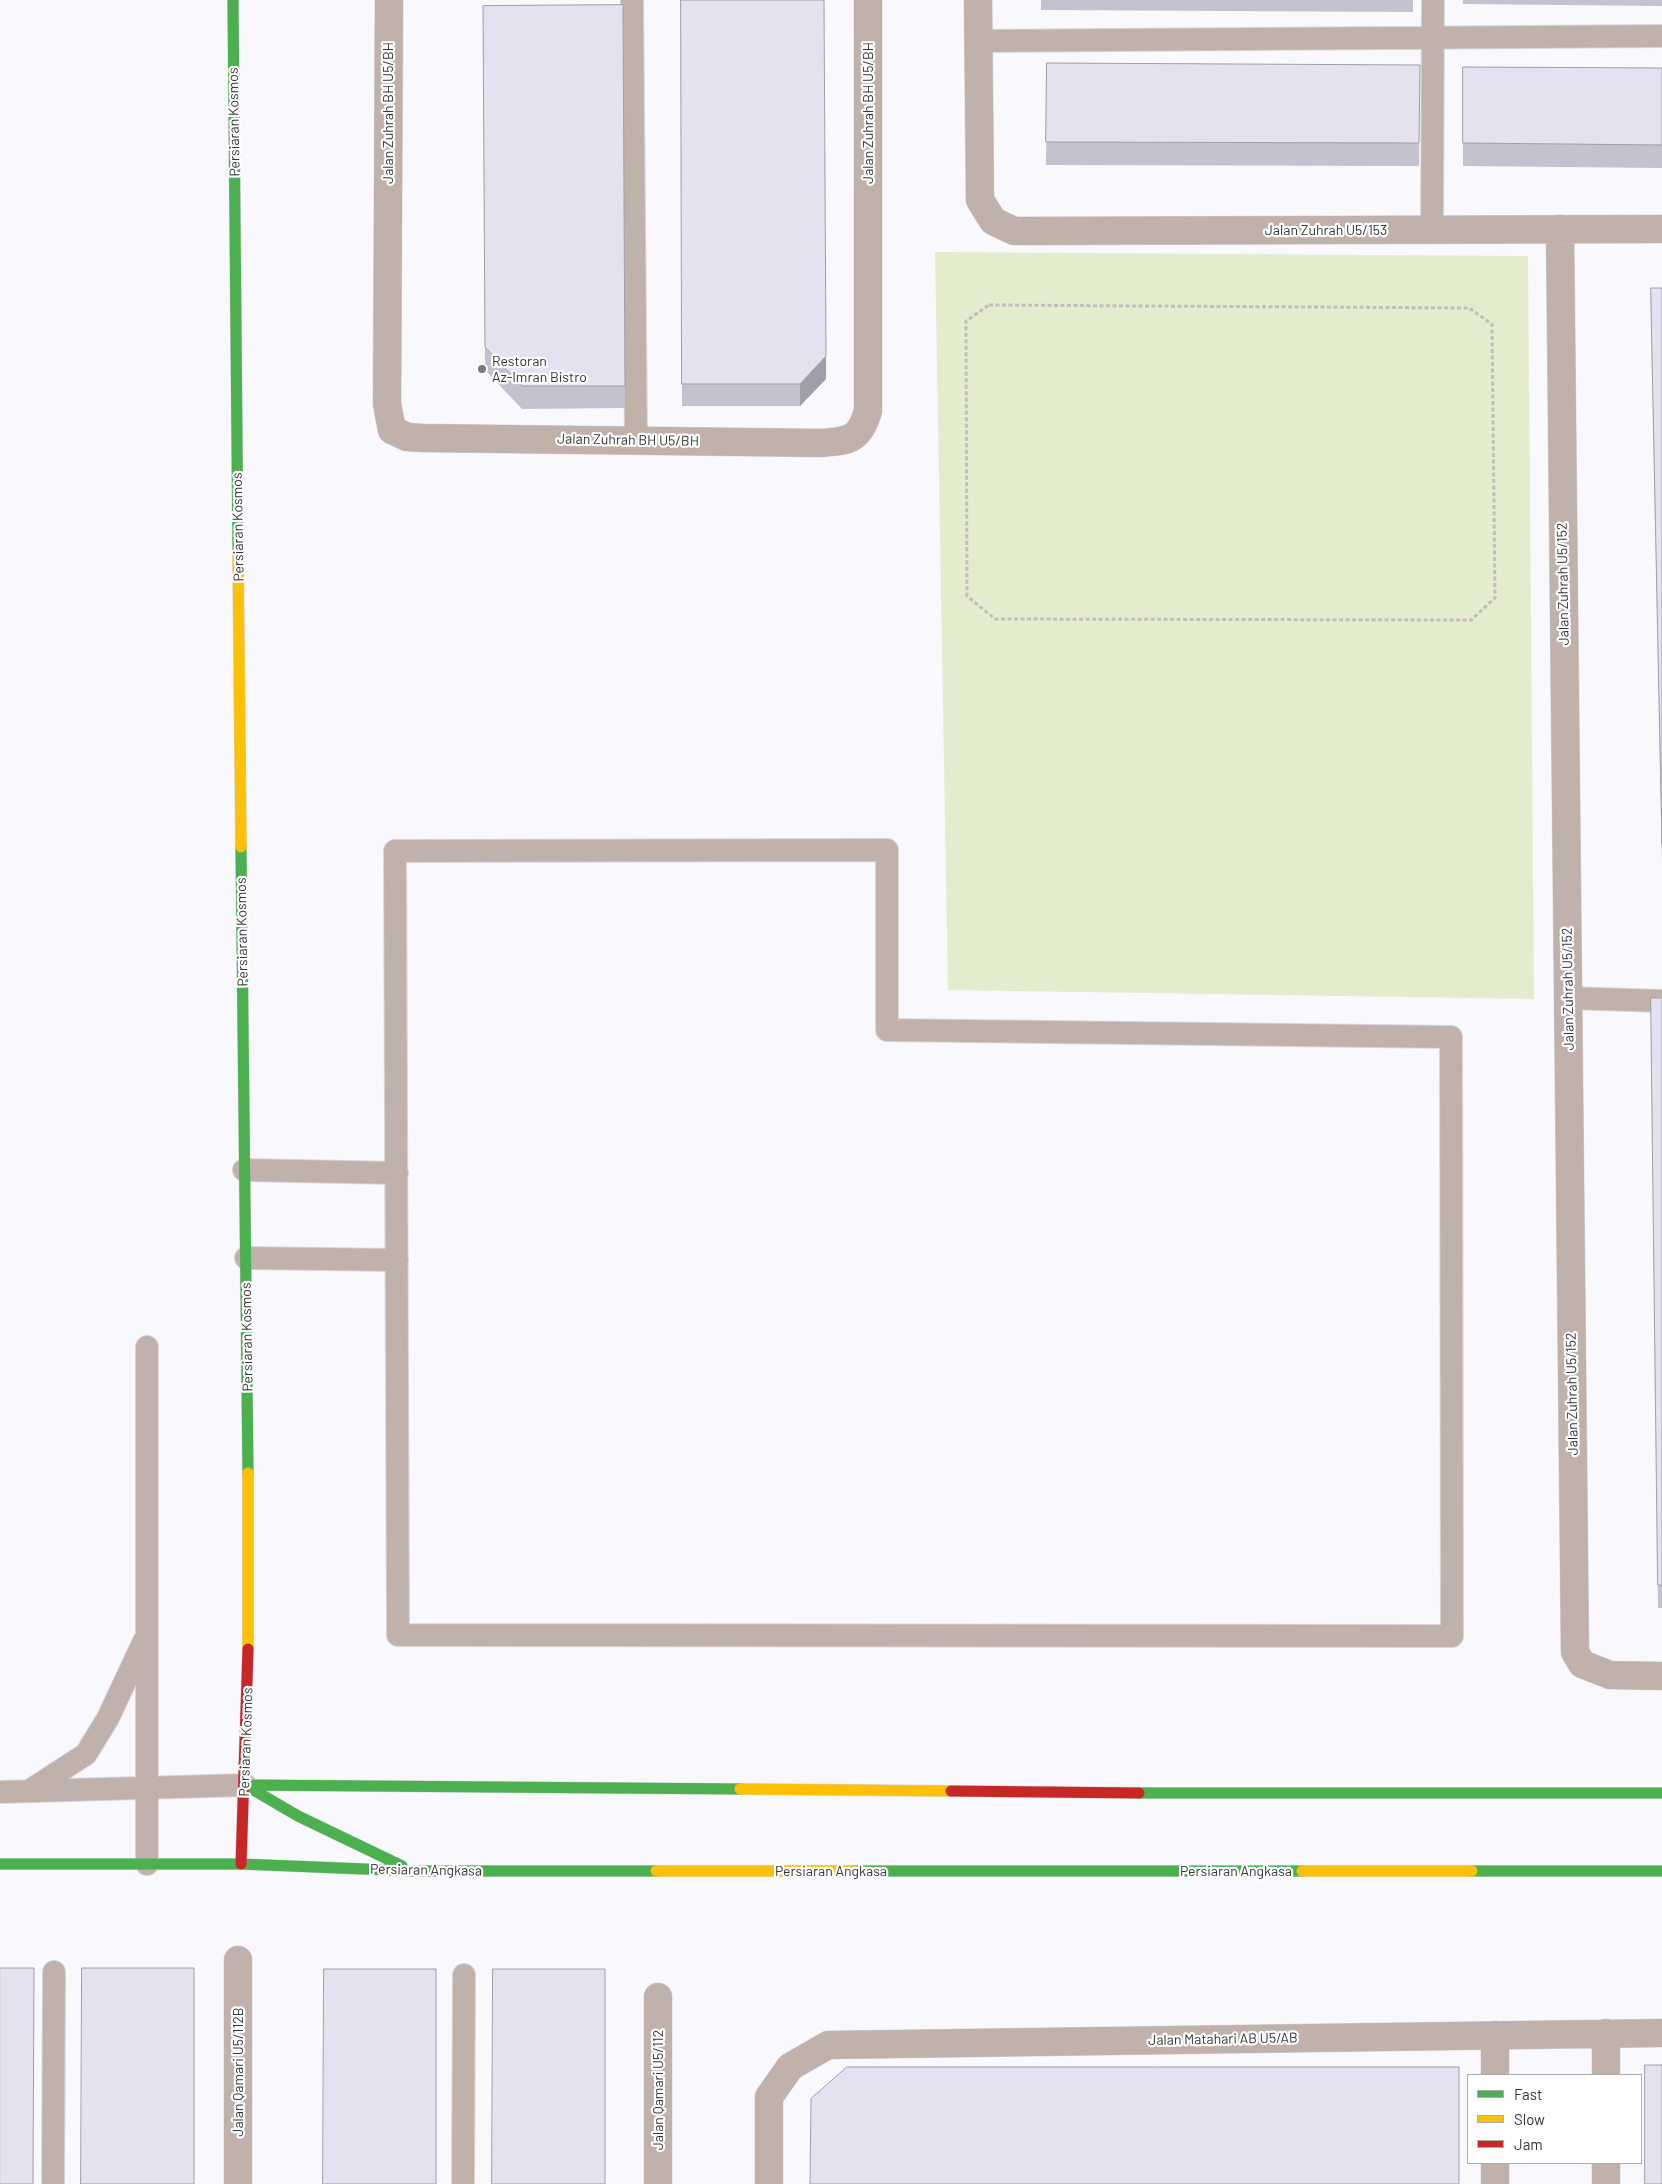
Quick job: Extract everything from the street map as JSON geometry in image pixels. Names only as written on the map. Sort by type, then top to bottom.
[{"type":"street","name":"Persiaran Kosmos","points":[[233,0],[249,1609],[245,1785],[241,1864]]},
{"type":"street","name":"Jalan Zuhrah BH U5/BH","points":[[389,0],[387,404],[392,430],[407,437],[423,438],[822,443],[841,442],[855,437],[864,427],[868,411],[868,0]]},
{"type":"street","points":[[978,0],[978,41]]},
{"type":"street","name":"Jalan Zuhrah U5/153","points":[[978,41],[980,200],[993,221],[1014,231],[1662,230]]},
{"type":"street","name":"Jalan Zuhrah U5/152","points":[[1560,230],[1575,1652],[1582,1664],[1610,1675],[1662,1676]]},
{"type":"street","points":[[245,1785],[1238,1794],[1662,1793]]},
{"type":"street","points":[[245,1785],[298,1816],[413,1871]]},
{"type":"street","name":"Persiaran Angkasa","points":[[0,1864],[241,1864],[413,1871],[1662,1872]]},
{"type":"street","name":"Jalan Qamari U5/112B","points":[[238,1960],[238,2184]]},
{"type":"street","name":"Jalan Qamari U5/112","points":[[658,1996],[658,2184]]},
{"type":"street","points":[[1606,2033],[1606,2074]]},
{"type":"street","name":"Jalan Matahari AB U5/AB","points":[[769,2184],[769,2097],[790,2067],[828,2045],[1662,2033]]},
{"type":"street","points":[[1495,2035],[1495,2074]]},
{"type":"street","points":[[1495,2164],[1495,2184]]},
{"type":"street","points":[[1606,2164],[1606,2184]]},
{"type":"lane","points":[[632,0],[636,440]]},
{"type":"lane","points":[[1432,230],[1433,0]]},
{"type":"lane","points":[[978,41],[1662,36]]},
{"type":"lane","points":[[887,850],[887,1030],[1451,1037],[1452,1636],[398,1635],[397,1173],[395,851],[887,850]]},
{"type":"lane","points":[[1568,998],[1662,1001]]},
{"type":"lane","points":[[244,1170],[397,1173]]},
{"type":"lane","points":[[246,1258],[397,1260]]},
{"type":"lane","points":[[147,1347],[147,1864]]},
{"type":"lane","points":[[28,1792],[86,1754],[108,1718],[147,1633]]},
{"type":"lane","points":[[0,1792],[147,1786],[245,1785]]},
{"type":"lane","points":[[54,1972],[54,2184]]},
{"type":"lane","points":[[462,2184],[464,1975]]},
{"type":"path","points":[[989,305],[1469,308],[1492,324],[1495,598],[1472,620],[995,619],[967,596],[966,321],[989,305]]},
{"type":"green space","points":[[935,252],[1528,256],[1534,999],[948,990]]},
{"type":"building","points":[[681,0],[824,0],[826,356],[800,384],[682,384]]},
{"type":"building","points":[[623,5],[625,386],[522,386],[485,347],[483,6]]},
{"type":"building","points":[[1047,63],[1420,65],[1419,143],[1046,142]]},
{"type":"building","points":[[1463,67],[1662,68],[1662,145],[1463,143]]},
{"type":"building","points":[[1651,288],[1662,288],[1662,844]]},
{"type":"building","points":[[1651,998],[1662,998],[1662,1585],[1658,1585]]},
{"type":"building","points":[[0,1968],[34,1968],[33,2184],[0,2184]]},
{"type":"building","points":[[82,1968],[194,1968],[194,2184],[81,2184]]},
{"type":"building","points":[[324,1969],[436,1969],[436,2184],[323,2184]]},
{"type":"building","points":[[493,1969],[605,1969],[605,2184],[492,2184]]},
{"type":"building","points":[[1645,2065],[1662,2065],[1662,2184],[1645,2184]]},
{"type":"building","points":[[847,2067],[1459,2067],[1459,2184],[810,2184],[811,2099]]},
{"type":"traffic: fast","points":[[233,0],[238,552]]},
{"type":"traffic: fast","points":[[241,847],[248,1473]]},
{"type":"traffic: fast","points":[[245,1785],[740,1789]]},
{"type":"traffic: fast","points":[[245,1785],[298,1816],[402,1866]]},
{"type":"traffic: fast","points":[[1139,1793],[1662,1793]]},
{"type":"traffic: fast","points":[[0,1864],[241,1864],[413,1871],[656,1871]]},
{"type":"traffic: fast","points":[[854,1871],[1302,1871]]},
{"type":"traffic: fast","points":[[1472,1871],[1662,1871]]},
{"type":"traffic: slow","points":[[238,552],[241,847]]},
{"type":"traffic: slow","points":[[248,1473],[248,1649]]},
{"type":"traffic: slow","points":[[740,1789],[951,1791]]},
{"type":"traffic: slow","points":[[656,1871],[854,1871]]},
{"type":"traffic: slow","points":[[1302,1871],[1472,1871]]},
{"type":"traffic: jam","points":[[241,1864],[248,1649]]},
{"type":"traffic: jam","points":[[951,1791],[1139,1793]]},
{"type":"place","name":"Restoran Az-Imran Bistro","points":[[482,369]]}]
